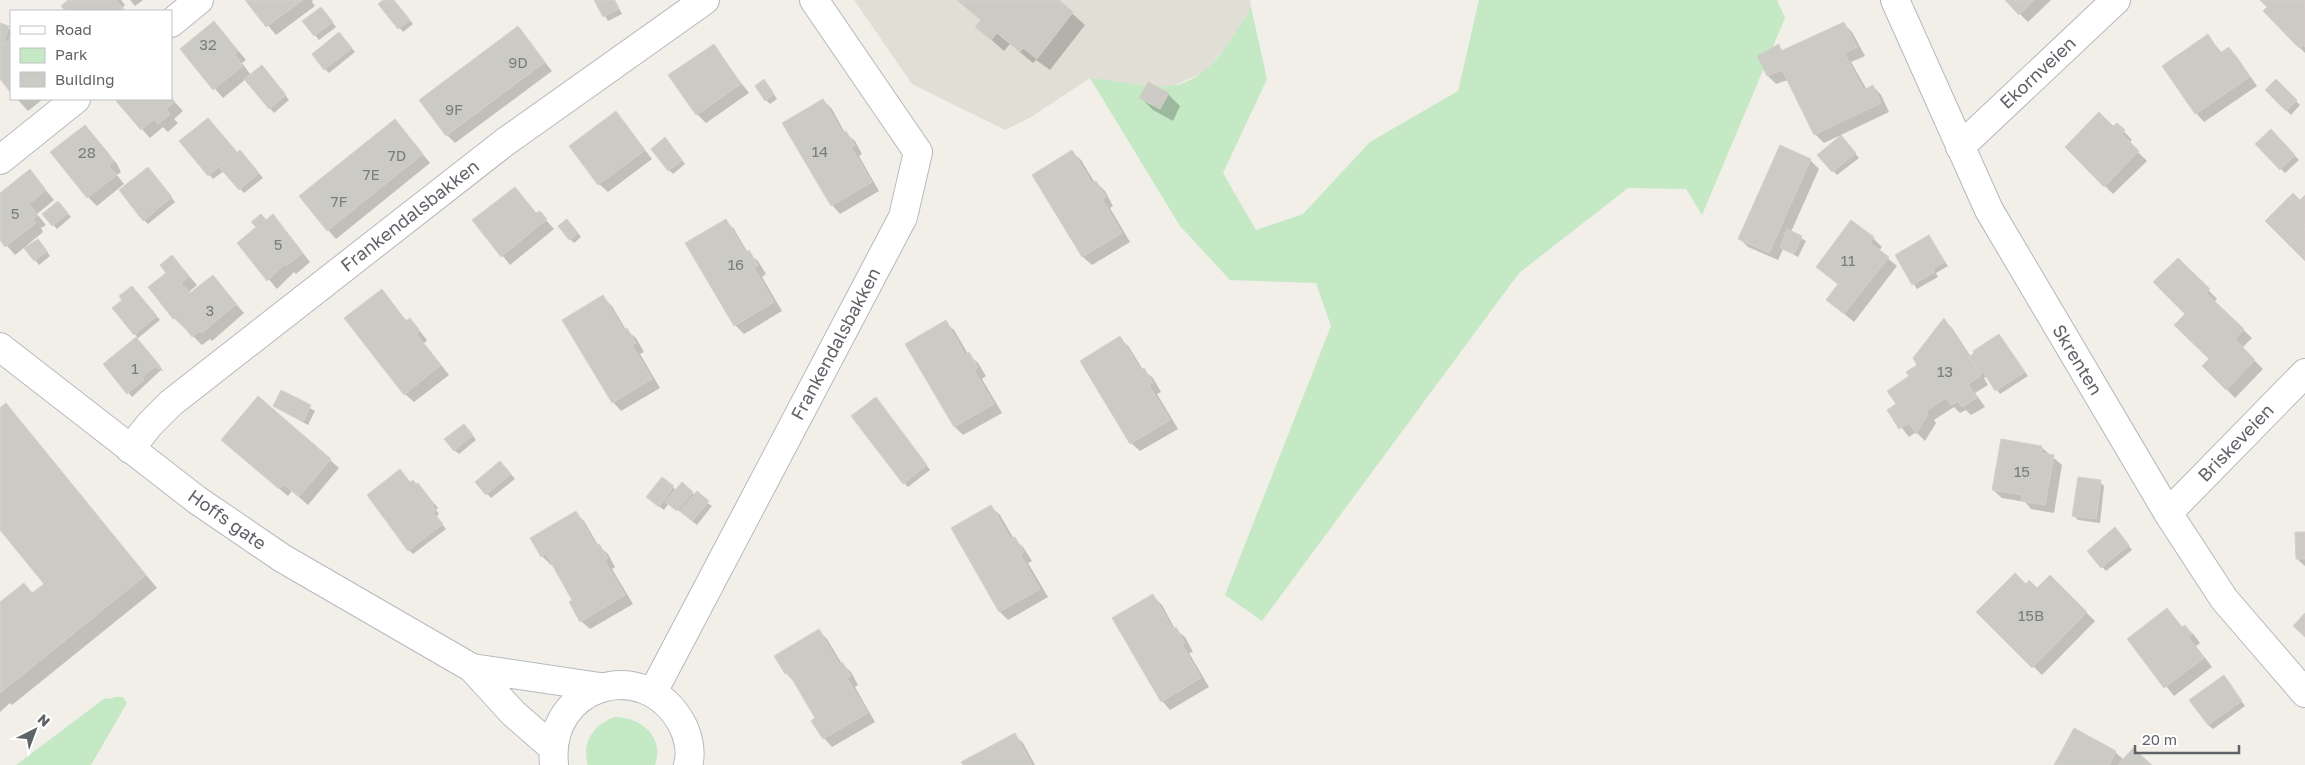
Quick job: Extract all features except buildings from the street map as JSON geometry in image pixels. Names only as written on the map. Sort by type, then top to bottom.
[{"type":"street","points":[[172,21],[199,0]]},
{"type":"street","name":"Frankendalsbakken","points":[[130,449],[150,424],[171,403],[338,272],[505,142],[705,0]]},
{"type":"street","name":"Frankendalsbakken","points":[[653,692],[903,217],[918,152],[814,0]]},
{"type":"street","name":"Skrenten","points":[[1895,0],[1989,210],[2168,513],[2224,599],[2305,693]]},
{"type":"street","name":"Ekornveien","points":[[1960,147],[2116,0]]},
{"type":"street","points":[[0,160],[75,100]]},
{"type":"street","name":"Hoffs gate","points":[[0,347],[197,500],[282,558],[472,668],[553,756]]},
{"type":"street","name":"Briskeveien","points":[[2168,513],[2305,373]]},
{"type":"street","name":"Hoffs gate","points":[[472,668],[600,687]]},
{"type":"street","points":[[553,756],[559,722],[576,700],[600,687],[627,684],[653,692],[674,709],[687,733],[688,765]]},
{"type":"shaded area","points":[[854,0],[1250,0],[1251,7],[1229,43],[1204,72],[1173,86],[1150,86],[1090,78],[1031,117],[1005,130],[912,84]]},
{"type":"green space","points":[[1479,0],[1777,0],[1785,18],[1702,215],[1686,189],[1628,188],[1519,273],[1262,621],[1225,595],[1331,326],[1316,283],[1230,280],[1180,226],[1090,78],[1151,86],[1171,86],[1185,83],[1209,67],[1219,56],[1251,7],[1267,79],[1223,173],[1256,230],[1303,214],[1370,142],[1458,91]]},
{"type":"green space","points":[[123,697],[127,703],[91,765],[16,765],[105,698]]},
{"type":"green space","points":[[615,717],[625,718],[642,725],[654,738],[657,746],[655,765],[588,765],[586,749],[591,735],[601,724]]}]
